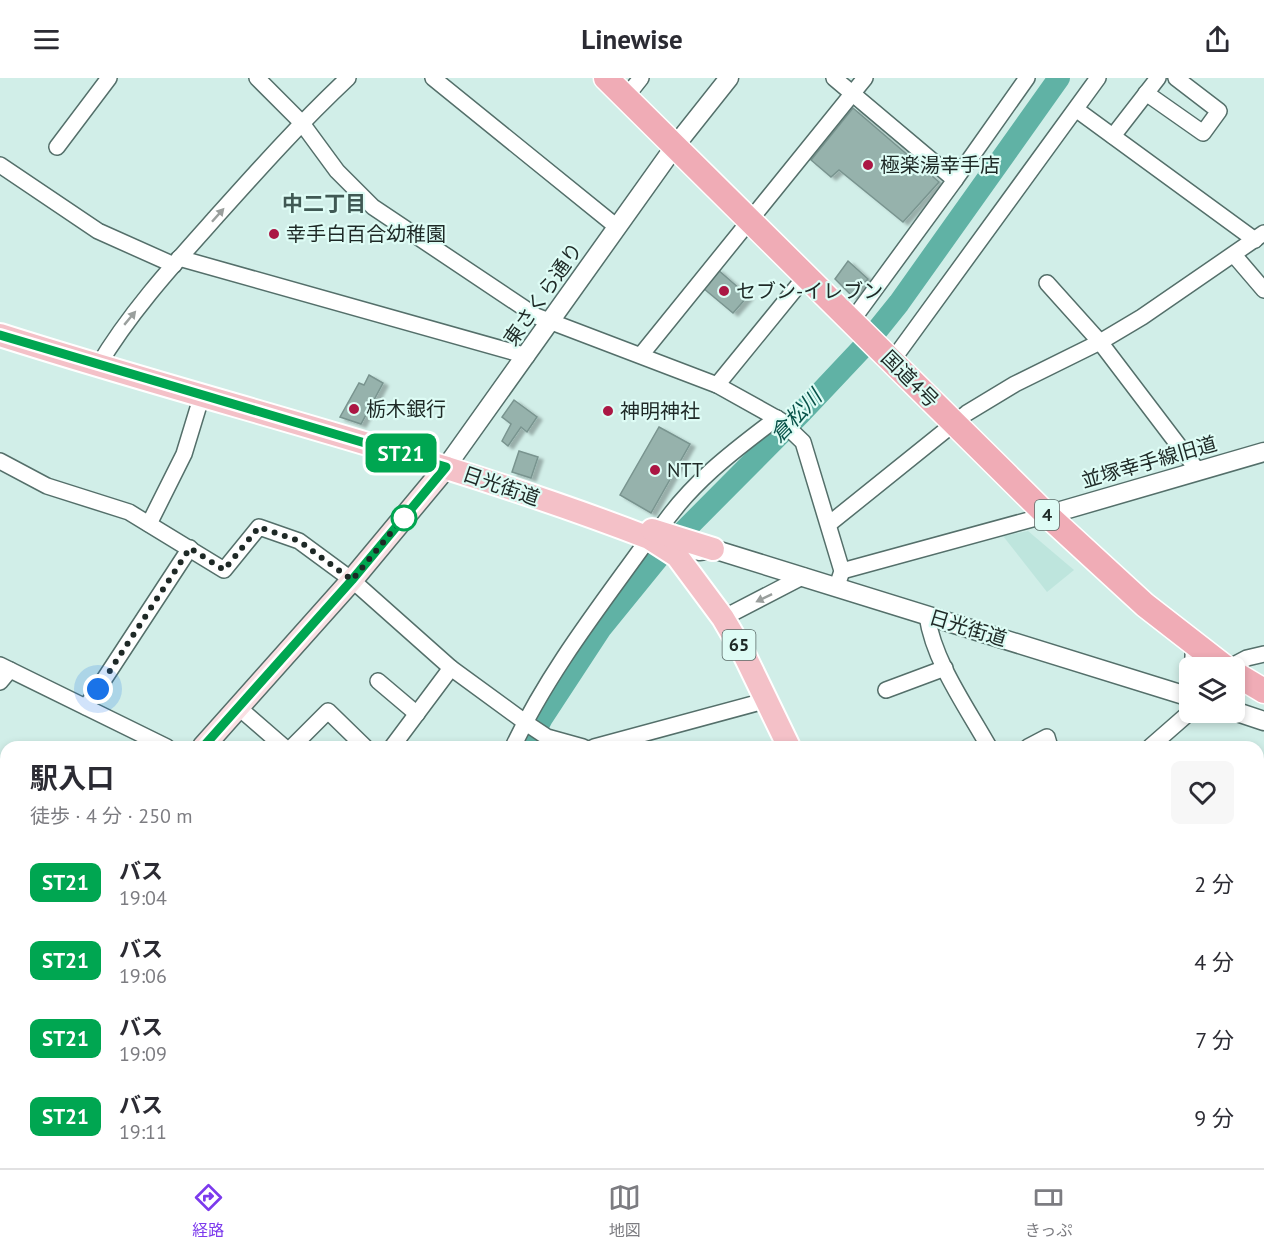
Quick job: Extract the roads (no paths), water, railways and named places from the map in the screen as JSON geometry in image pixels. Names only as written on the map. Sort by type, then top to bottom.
[{"type":"highway","name":"国道4号","points":[[606,78],[1047,515],[1145,605],[1195,656]]},
{"type":"main road","name":"日光街道","points":[[0,335],[98,366],[446,467],[665,542],[713,549]]},
{"type":"main road","points":[[208,741],[352,580],[446,467]]},
{"type":"main road","name":"65","points":[[665,542],[723,618],[768,700],[786,741]]},
{"type":"street","points":[[57,147],[109,78]]},
{"type":"street","points":[[257,78],[301,122],[337,171],[373,207],[536,316],[717,386],[779,419],[803,442],[829,524],[840,579],[1047,515]]},
{"type":"street","points":[[98,366],[120,330],[177,261],[301,122],[348,78]]},
{"type":"street","points":[[433,78],[617,227]]},
{"type":"street","points":[[626,97],[641,78]]},
{"type":"street","name":"東さくら通り","points":[[446,467],[675,146],[729,78]]},
{"type":"street","points":[[834,78],[955,180]]},
{"type":"street","points":[[641,355],[865,78]]},
{"type":"street","points":[[855,326],[1027,78]]},
{"type":"street","points":[[886,355],[1077,110],[1098,78]]},
{"type":"street","points":[[1113,136],[1158,78]]},
{"type":"street","points":[[1146,93],[1203,134],[1219,111],[1176,78]]},
{"type":"street","points":[[829,524],[954,423],[1015,384],[1100,342],[1261,237],[1077,110]]},
{"type":"street","points":[[0,165],[99,231],[177,261],[527,356]]},
{"type":"street","points":[[1234,255],[1264,290]]},
{"type":"street","points":[[717,386],[805,277]]},
{"type":"street","points":[[1047,283],[1100,342],[1198,471]]},
{"type":"street","points":[[149,524],[183,454],[202,395]]},
{"type":"street","points":[[517,741],[558,669],[665,542],[699,481],[779,419]]},
{"type":"street","name":"並塚幸手線旧道","points":[[1047,515],[1264,452]]},
{"type":"street","points":[[0,461],[47,486],[129,512],[224,570],[259,527],[299,541],[352,580],[451,668],[527,724],[556,741]]},
{"type":"street","points":[[86,707],[190,548]]},
{"type":"street","name":"日光街道","points":[[713,549],[804,576],[840,579],[927,616],[1179,694]]},
{"type":"street","points":[[723,618],[804,576]]},
{"type":"street","points":[[927,616],[929,628],[945,668],[986,741]]},
{"type":"street","points":[[1245,659],[1264,654]]},
{"type":"street","points":[[397,741],[451,668]]},
{"type":"street","points":[[886,690],[945,668]]},
{"type":"street","points":[[3,672],[86,707],[155,741]]},
{"type":"street","points":[[378,681],[417,714]]},
{"type":"street","points":[[1167,690],[1179,688]]},
{"type":"street","points":[[615,741],[768,700]]},
{"type":"street","points":[[238,707],[277,741]]},
{"type":"street","points":[[298,741],[328,711],[359,741]]},
{"type":"street","points":[[1245,715],[1264,721]]},
{"type":"street","points":[[1157,741],[1179,722]]},
{"type":"waterway","name":"倉松川","points":[[530,741],[542,718],[601,628],[662,553],[801,413],[866,344],[899,303],[1059,78]]},
{"type":"place","name":"極楽湯幸手店","points":[[868,165]]},
{"type":"place","name":"幸手白百合幼稚園","points":[[274,234]]},
{"type":"place","name":"セブン-イレブン","points":[[724,291]]},
{"type":"place","name":"栃木銀行","points":[[354,409]]},
{"type":"place","name":"神明神社","points":[[608,411]]},
{"type":"place","name":"NTT","points":[[655,470]]},
{"type":"district","name":"中二丁目","points":[[324,204]]}]
